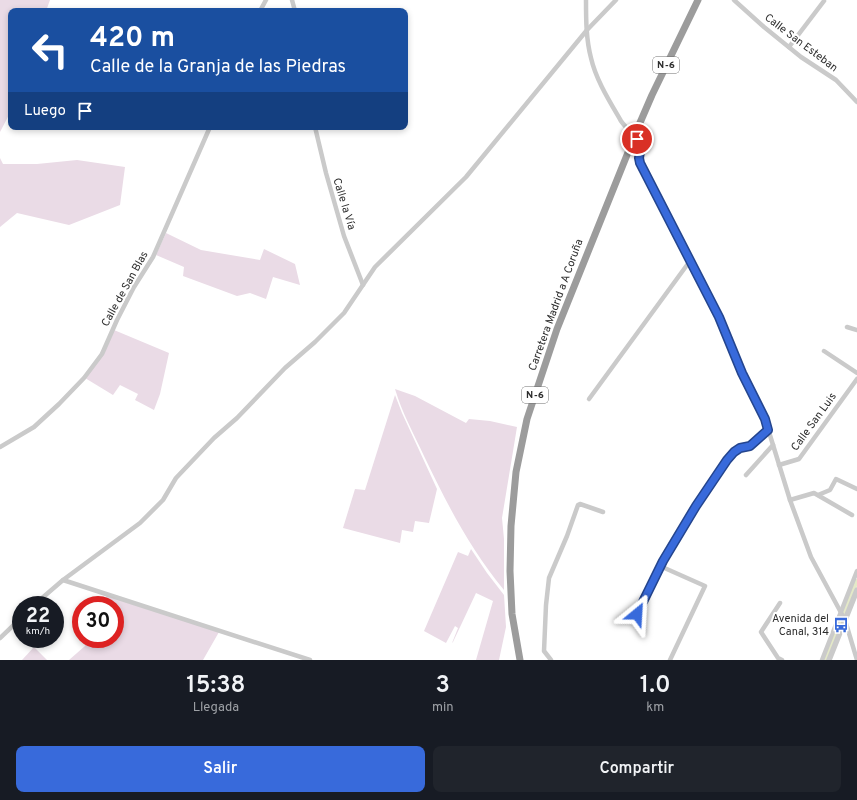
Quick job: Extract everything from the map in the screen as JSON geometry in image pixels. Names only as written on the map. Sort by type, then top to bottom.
[{"type":"highway","name":"Carretera Madrid a A Coruña","points":[[520,660],[512,614],[510,570],[511,526],[516,472],[528,419],[557,329],[631,144],[637,135],[652,95],[698,0]]},
{"type":"street","points":[[586,0],[587,30],[591,60],[598,77],[624,125],[637,135],[641,145],[639,158],[640,163],[719,317],[742,373],[765,419],[790,500],[811,557],[845,620],[857,660]]},
{"type":"street","points":[[44,596],[63,580],[140,523],[152,512],[163,500],[176,478],[214,438],[237,418],[285,368],[315,342],[344,313],[375,267],[466,177],[587,30],[616,0]]},
{"type":"street","name":"Calle San Esteban","points":[[734,0],[801,57],[836,80],[857,102]]},
{"type":"street","points":[[789,47],[824,1]]},
{"type":"street","name":"Calle de San Blas","points":[[0,448],[34,427],[59,404],[84,378],[102,354],[134,287],[153,257],[209,130]]},
{"type":"street","name":"Calle la Vía","points":[[316,130],[344,236],[362,285]]},
{"type":"street","points":[[589,399],[691,261]]},
{"type":"street","points":[[847,327],[857,330]]},
{"type":"street","points":[[824,351],[857,373]]},
{"type":"street","name":"Calle San Luis","points":[[779,465],[798,459],[857,379]]},
{"type":"street","points":[[637,614],[660,566],[696,506],[732,453],[740,448],[750,446],[768,430]]},
{"type":"street","points":[[746,475],[773,446]]},
{"type":"street","points":[[818,495],[830,490],[836,479],[856,487]]},
{"type":"street","points":[[790,500],[814,493],[852,515]]},
{"type":"street","points":[[551,660],[544,651],[549,578],[567,536],[578,505],[580,504],[604,512]]},
{"type":"street","points":[[660,566],[705,586],[670,660]]},
{"type":"street","points":[[822,660],[857,571]]},
{"type":"street","points":[[63,580],[310,660]]},
{"type":"street","points":[[829,660],[857,590]]},
{"type":"street","points":[[780,603],[761,632],[778,658],[782,660]]},
{"type":"street","points":[[0,638],[12,627]]},
{"type":"shaded area","points":[[0,0],[50,0],[47,8],[8,8],[8,117],[0,132]]},
{"type":"shaded area","points":[[0,158],[3,164],[37,164],[77,160],[125,167],[120,205],[69,225],[17,213],[0,227]]},
{"type":"shaded area","points":[[166,233],[201,250],[260,260],[264,249],[295,264],[300,285],[273,277],[266,299],[250,293],[237,296],[183,276],[184,267],[156,255]]},
{"type":"shaded area","points":[[114,330],[169,353],[160,394],[154,410],[135,400],[138,394],[120,385],[113,395],[85,378]]},
{"type":"shaded area","points":[[395,389],[415,396],[466,423],[469,419],[490,421],[517,427],[502,518],[504,539],[504,590],[480,559],[450,509],[408,423]]},
{"type":"shaded area","points":[[395,395],[437,489],[429,523],[415,521],[413,532],[402,530],[400,543],[343,528],[355,489],[365,490]]},
{"type":"shaded area","points":[[471,549],[504,595],[506,627],[499,660],[476,660],[493,601],[476,593],[452,643],[458,628],[455,626],[446,643],[424,631],[458,552],[468,556]]},
{"type":"shaded area","points":[[124,601],[219,632],[203,660],[69,660],[83,648],[124,648]]},
{"type":"shaded area","points":[[33,648],[35,648],[47,660],[22,660]]},
{"type":"waterway","points":[[825,660],[857,581]]},
{"type":"place","name":"Avenida del Canal, 314","points":[[841,625]]},
{"type":"route","points":[[637,139],[642,150],[639,158],[640,163],[719,317],[742,373],[765,419],[768,430],[750,446],[740,448],[732,453],[727,460],[696,506],[660,566],[637,614]]}]
